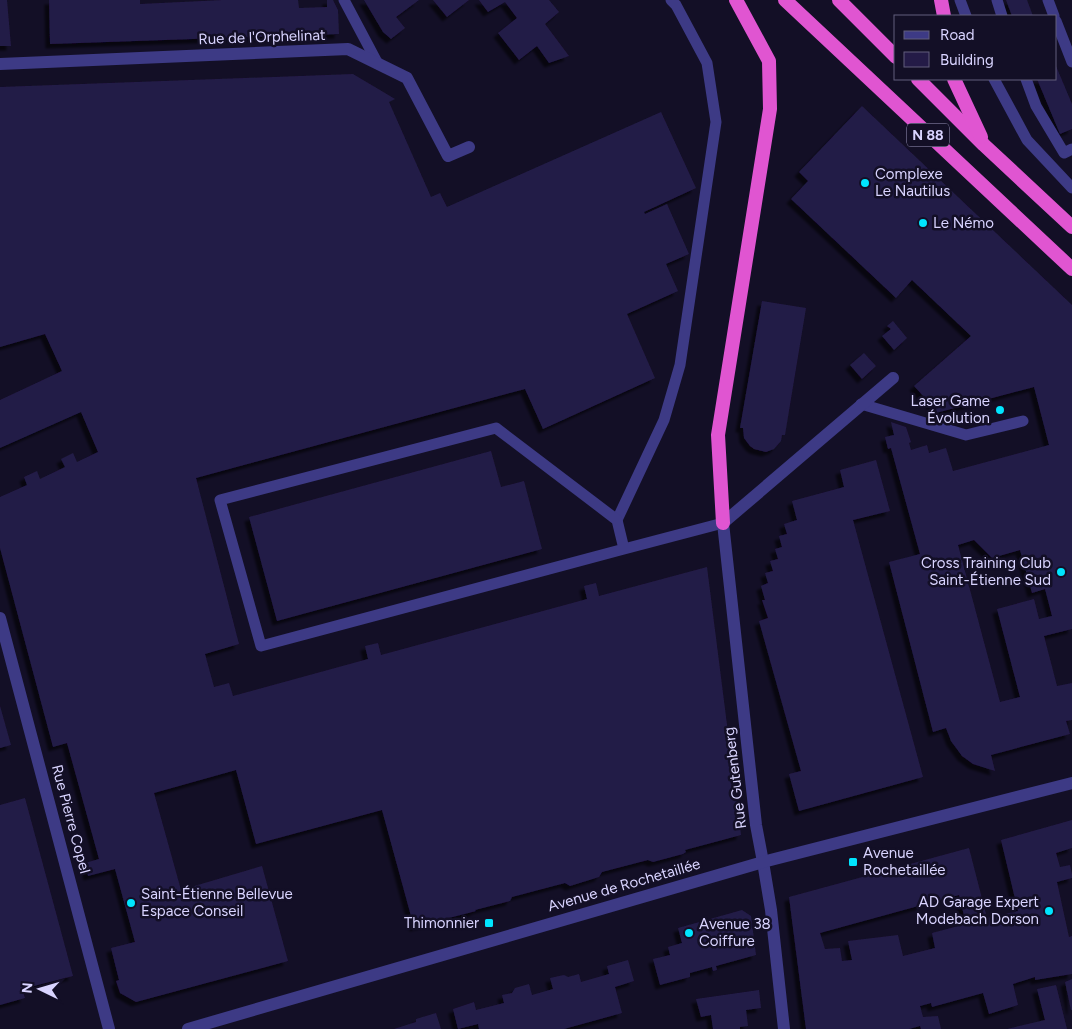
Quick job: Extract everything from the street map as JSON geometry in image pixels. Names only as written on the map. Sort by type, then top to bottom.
[{"type":"highway","points":[[722,523],[718,435],[770,109],[769,61],[736,0]]},
{"type":"highway","name":"N 88","points":[[785,0],[1072,269]]},
{"type":"highway","points":[[839,0],[894,55]]},
{"type":"highway","points":[[941,0],[944,15]]},
{"type":"highway","name":"N 88","points":[[919,80],[984,145],[1072,227]]},
{"type":"highway","points":[[954,80],[984,145]]},
{"type":"street","name":"Rue de l'Orphelinat","points":[[0,64],[348,49],[407,78],[448,156],[469,147]]},
{"type":"street","points":[[722,523],[893,378]]},
{"type":"street","name":"Rue Gutenberg","points":[[722,523],[756,825],[771,910],[784,1029]]},
{"type":"street","name":"Rue Pierre Copel","points":[[0,618],[109,1029]]},
{"type":"street","name":"Avenue de Rochetaillée","points":[[188,1029],[763,862],[1072,783]]},
{"type":"lane","points":[[344,0],[378,64]]},
{"type":"lane","points":[[624,549],[617,520],[664,420],[680,365],[716,122],[707,63],[676,5],[671,0]]},
{"type":"lane","points":[[960,0],[966,15]]},
{"type":"lane","points":[[997,0],[1002,15]]},
{"type":"lane","points":[[1048,0],[1054,15]]},
{"type":"lane","points":[[1057,24],[1072,62]]},
{"type":"lane","points":[[995,80],[1027,140],[1072,188]]},
{"type":"lane","points":[[1026,80],[1036,106],[1064,153],[1072,149]]},
{"type":"lane","points":[[861,404],[966,436],[1024,421]]},
{"type":"lane","points":[[617,520],[496,428],[220,500],[261,646],[722,523]]},
{"type":"building","points":[[0,0],[7,0],[11,46],[0,46]]},
{"type":"building","points":[[49,0],[140,0],[140,4],[223,0],[298,0],[299,8],[327,7],[327,0],[333,0],[338,10],[339,34],[50,44]]},
{"type":"building","points":[[364,0],[419,0],[396,17],[405,28],[391,39],[383,32]]},
{"type":"building","points":[[433,0],[469,0],[447,17]]},
{"type":"building","points":[[479,0],[549,0],[559,12],[545,24],[569,56],[549,63],[537,46],[519,60],[498,33],[517,18],[505,2],[488,12]]},
{"type":"building","points":[[1006,0],[1027,0],[1033,15],[1012,15]]},
{"type":"building","points":[[1057,68],[1072,104],[1072,129],[1060,134],[1037,80],[1057,80]]},
{"type":"building","points":[[353,74],[395,99],[389,102],[431,197],[440,193],[447,207],[661,112],[696,188],[644,212],[645,214],[667,204],[689,254],[666,264],[678,291],[627,314],[655,378],[543,429],[525,389],[196,478],[239,644],[205,654],[214,687],[229,683],[233,696],[368,659],[365,646],[378,643],[381,655],[587,599],[584,586],[596,583],[599,596],[707,567],[741,835],[685,850],[686,852],[683,854],[653,862],[648,860],[602,872],[599,877],[570,886],[565,883],[512,897],[510,901],[476,911],[414,927],[382,810],[256,844],[236,770],[154,793],[181,890],[262,866],[288,961],[136,1002],[120,993],[116,981],[119,980],[111,948],[135,942],[115,869],[88,876],[85,863],[99,859],[67,743],[53,747],[0,548],[0,497],[27,485],[24,477],[37,471],[40,479],[65,467],[61,459],[73,453],[77,462],[98,452],[81,412],[0,448],[0,400],[62,371],[45,334],[0,347],[0,87]]},
{"type":"building","points":[[862,106],[1072,305],[1072,629],[1044,636],[1057,686],[1072,683],[1072,720],[1066,721],[1070,734],[991,755],[995,771],[973,764],[962,756],[951,741],[946,728],[933,732],[889,562],[920,554],[891,448],[888,449],[885,437],[894,435],[891,422],[906,427],[911,442],[909,443],[911,450],[927,445],[929,453],[946,448],[953,471],[1049,445],[1034,387],[936,413],[936,410],[914,386],[971,336],[912,280],[896,298],[791,199],[808,181],[799,172]],"holes":[[[974,540],[992,558],[1020,550],[1032,593],[1045,589],[1052,616],[1039,619],[1034,599],[997,609],[1020,697],[1000,702],[958,545]]]},
{"type":"building","points":[[762,301],[806,308],[785,435],[782,435],[781,441],[774,449],[766,452],[750,446],[744,438],[743,428],[740,428]]},
{"type":"building","points":[[893,321],[907,338],[894,350],[882,336],[891,329],[887,326]]},
{"type":"building","points":[[864,353],[876,366],[862,379],[850,365]]},
{"type":"building","points":[[491,451],[501,487],[524,481],[542,549],[277,621],[249,517]]},
{"type":"building","points":[[876,460],[890,511],[853,520],[923,777],[799,811],[789,774],[801,771],[759,621],[768,618],[762,600],[765,600],[761,586],[768,583],[765,573],[773,571],[770,561],[778,559],[775,549],[782,547],[779,536],[787,534],[784,524],[797,520],[792,501],[844,487],[840,470]]},
{"type":"building","points":[[0,706],[11,745],[0,748]]},
{"type":"building","points":[[25,798],[73,976],[22,989],[25,998],[0,1005],[0,805]]},
{"type":"building","points":[[1072,820],[1072,848],[1056,853],[1060,867],[1070,865],[1072,874],[1072,878],[1057,882],[1069,937],[1072,936],[1072,974],[1035,980],[1035,977],[1013,984],[1018,1005],[989,1014],[983,993],[932,1007],[931,1003],[920,1006],[923,1017],[938,1016],[941,1029],[921,1029],[920,1026],[909,1029],[806,1029],[789,897],[969,848],[987,918],[1018,911],[1001,840]],"holes":[[[959,895],[966,924],[932,933],[935,948],[903,956],[898,935],[848,941],[852,960],[842,961],[840,948],[825,949],[820,933],[922,905],[921,900],[929,898],[931,903]]]},
{"type":"building","points":[[742,910],[751,916],[756,955],[716,966],[717,970],[713,971],[712,967],[690,973],[690,977],[660,985],[653,959],[670,955],[668,947],[682,943],[678,928]]},
{"type":"building","points":[[628,960],[634,981],[615,987],[622,1013],[564,1029],[479,1029],[478,1024],[458,1029],[453,1009],[474,1002],[476,1010],[504,1003],[502,995],[512,993],[515,988],[529,984],[532,995],[553,989],[550,978],[564,975],[568,977],[579,974],[581,982],[609,974],[607,966]]},
{"type":"building","points":[[1072,979],[1072,1010],[1071,1010],[1065,982]]},
{"type":"building","points":[[1056,985],[1067,1029],[1007,1029],[1045,1020],[1037,989]]},
{"type":"building","points":[[759,990],[761,1008],[746,1010],[748,1026],[740,1027],[740,1029],[713,1029],[711,1015],[701,1017],[696,999]]},
{"type":"building","points":[[436,1013],[441,1029],[394,1029],[416,1022],[416,1019]]},
{"type":"place","name":"Complexe Le Nautilus","points":[[865,183]]},
{"type":"place","name":"Le Némo","points":[[923,223]]},
{"type":"place","name":"Laser Game Évolution","points":[[1000,410]]},
{"type":"place","name":"Cross Training Club Saint-Étienne Sud","points":[[1061,572]]},
{"type":"place","name":"Avenue Rochetaillée","points":[[853,862]]},
{"type":"place","name":"Saint-Étienne Bellevue Espace Conseil","points":[[131,903]]},
{"type":"place","name":"AD Garage Expert Modebach Dorson","points":[[1049,911]]},
{"type":"place","name":"Thimonnier","points":[[489,923]]},
{"type":"place","name":"Avenue 38 Coiffure","points":[[689,933]]}]
